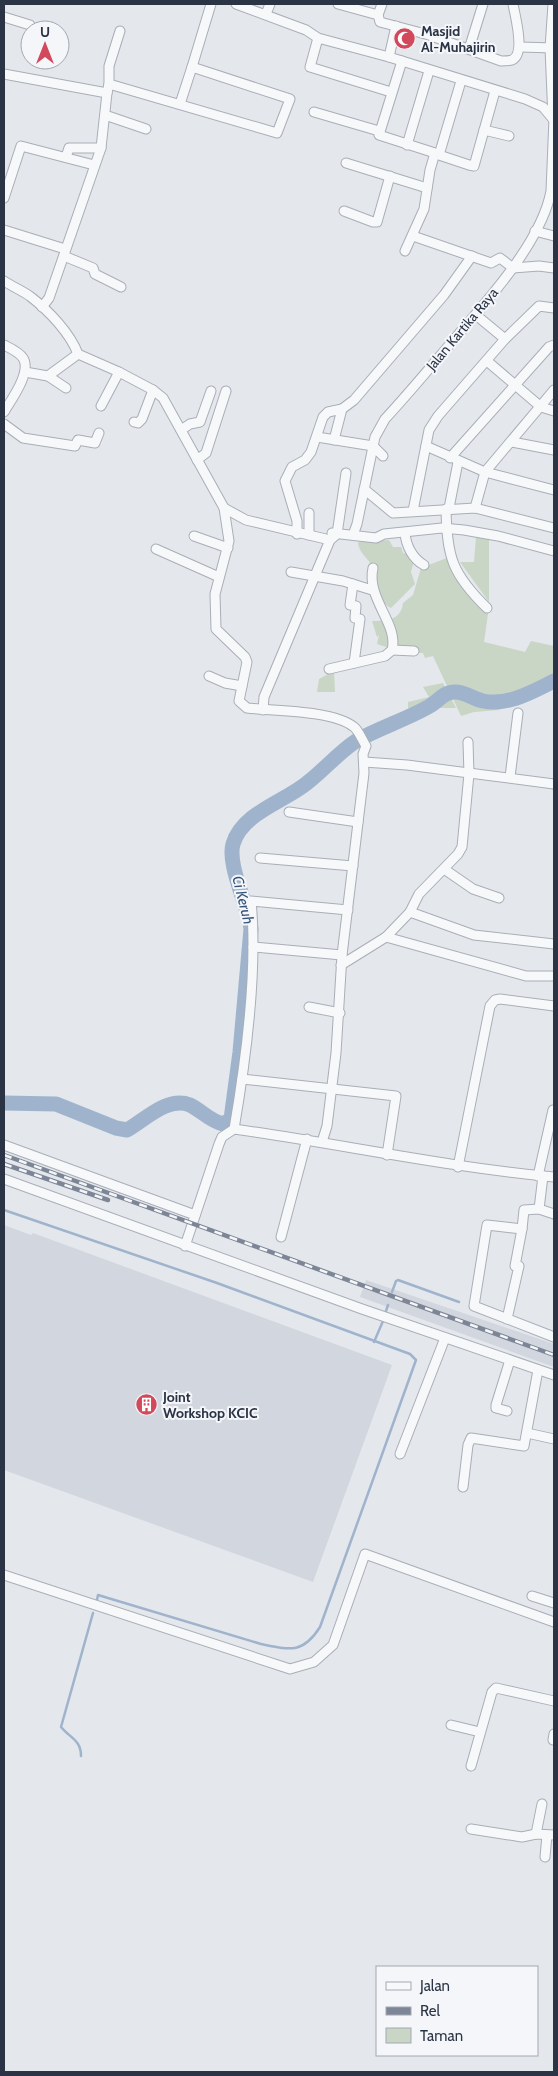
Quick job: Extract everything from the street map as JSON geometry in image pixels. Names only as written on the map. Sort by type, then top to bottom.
[{"type":"street","points":[[180,104],[211,4]]},
{"type":"street","points":[[236,4],[306,30],[318,38],[389,57],[461,81],[525,99],[543,107],[554,118]]},
{"type":"street","points":[[266,14],[270,4]]},
{"type":"street","points":[[342,4],[378,15]]},
{"type":"street","points":[[382,4],[378,15],[380,22],[429,35],[501,61],[512,60],[517,56],[520,47],[513,4]]},
{"type":"street","points":[[468,49],[483,4]]},
{"type":"street","name":"Jalan Kartika Raya","points":[[353,535],[375,436],[385,419],[476,315],[513,268],[552,203],[554,118],[552,48],[554,4]]},
{"type":"street","points":[[4,17],[20,22]]},
{"type":"street","points":[[389,57],[396,26]]},
{"type":"street","points":[[44,304],[101,148],[110,66],[120,31]]},
{"type":"street","points":[[318,38],[310,66],[391,92]]},
{"type":"street","points":[[520,47],[552,48]]},
{"type":"street","points":[[402,62],[378,135],[435,153],[424,209],[405,251]]},
{"type":"street","points":[[4,74],[108,89],[180,104],[277,133],[290,99],[192,67]]},
{"type":"street","points":[[407,144],[429,71]]},
{"type":"street","points":[[461,81],[439,155],[474,166],[495,91]]},
{"type":"street","points":[[314,112],[379,131]]},
{"type":"street","points":[[106,115],[146,129]]},
{"type":"street","points":[[484,130],[509,136]]},
{"type":"street","points":[[4,198],[21,146],[94,165]]},
{"type":"street","points":[[66,157],[69,148],[101,148]]},
{"type":"street","points":[[346,163],[427,188]]},
{"type":"street","points":[[344,211],[377,222],[390,176]]},
{"type":"street","points":[[4,230],[64,253],[93,268],[95,274],[121,287]]},
{"type":"street","points":[[535,231],[554,236]]},
{"type":"street","points":[[413,236],[491,263],[500,258],[513,268],[539,266],[554,268]]},
{"type":"street","points":[[297,532],[298,521],[285,481],[292,466],[305,460],[317,437],[323,417],[328,412],[342,409],[354,400],[438,303],[472,256]]},
{"type":"street","points":[[4,282],[44,304],[73,342],[78,354],[119,372],[153,390],[169,406],[185,427],[224,508],[228,524],[228,548],[218,577],[216,594],[216,629],[245,657],[246,662],[239,700],[242,705],[247,708],[292,711],[344,721],[355,728],[366,746],[363,754],[364,762],[358,822],[342,960],[340,1013],[327,1126],[322,1142]]},
{"type":"street","points":[[413,511],[429,430],[438,416],[505,339],[539,306],[554,308]]},
{"type":"street","points":[[476,315],[505,339]]},
{"type":"street","points":[[4,344],[22,357],[25,372],[18,389],[4,412]]},
{"type":"street","points":[[488,608],[457,575],[449,556],[448,509],[454,460],[514,385],[554,344]]},
{"type":"street","points":[[48,376],[78,354]]},
{"type":"street","points":[[487,361],[540,407],[554,411]]},
{"type":"street","points":[[25,372],[48,376],[66,388]]},
{"type":"street","points":[[101,406],[119,372]]},
{"type":"street","points":[[134,422],[138,423],[142,419],[153,390]]},
{"type":"street","points":[[475,508],[485,472],[554,390]]},
{"type":"street","points":[[185,427],[200,422],[211,391]]},
{"type":"street","points":[[200,458],[226,391]]},
{"type":"street","points":[[334,440],[342,409]]},
{"type":"street","points":[[4,424],[23,438],[75,446],[78,440],[95,443],[97,434],[99,434]]},
{"type":"street","points":[[317,437],[373,446],[383,456]]},
{"type":"street","points":[[512,442],[554,450]]},
{"type":"street","points":[[426,446],[454,460],[485,472],[554,490]]},
{"type":"street","points":[[263,710],[264,697],[333,536],[346,474]]},
{"type":"street","points":[[364,489],[391,513],[475,508],[554,528]]},
{"type":"street","points":[[224,508],[246,520],[297,532],[376,538],[384,534],[405,537],[447,532],[498,536],[554,551]]},
{"type":"street","points":[[309,513],[310,533]]},
{"type":"street","points":[[194,536],[228,548]]},
{"type":"street","points":[[405,537],[417,561],[424,565]]},
{"type":"street","points":[[156,549],[218,577]]},
{"type":"street","points":[[373,568],[372,590],[391,634],[392,650]]},
{"type":"street","points":[[291,572],[352,584],[372,590]]},
{"type":"street","points":[[352,584],[350,606],[356,606],[355,618],[360,619],[354,663]]},
{"type":"street","points":[[329,669],[384,656],[392,650],[414,651]]},
{"type":"street","points":[[209,676],[225,683],[242,686]]},
{"type":"street","points":[[510,777],[518,714]]},
{"type":"street","points":[[253,947],[342,960],[386,937],[410,912],[419,894],[444,869],[462,847],[469,774],[468,742]]},
{"type":"street","points":[[364,762],[407,764],[469,774],[510,777],[554,784]]},
{"type":"street","points":[[289,812],[358,822]]},
{"type":"street","points":[[260,858],[353,866]]},
{"type":"street","points":[[444,869],[473,889],[499,898]]},
{"type":"street","points":[[184,1246],[219,1144],[222,1138],[234,1129],[242,1079],[253,947],[251,901],[348,910]]},
{"type":"street","points":[[410,912],[474,935],[554,944]]},
{"type":"street","points":[[386,937],[526,976],[554,976]]},
{"type":"street","points":[[458,1167],[490,1006],[495,1000],[500,999],[554,1006]]},
{"type":"street","points":[[309,1007],[340,1013]]},
{"type":"street","points":[[242,1079],[396,1096],[387,1155]]},
{"type":"street","points":[[539,1209],[540,1176],[553,1110]]},
{"type":"street","points":[[234,1129],[307,1139],[458,1167],[554,1177]]},
{"type":"street","points":[[281,1237],[307,1139]]},
{"type":"street","points":[[4,1145],[195,1214]]},
{"type":"street","points":[[4,1179],[184,1246],[554,1375]]},
{"type":"street","points":[[507,1319],[519,1266],[515,1266],[524,1210],[539,1209],[554,1214]]},
{"type":"street","points":[[522,1229],[487,1225],[474,1306],[554,1337]]},
{"type":"street","points":[[400,1454],[445,1338]]},
{"type":"street","points":[[507,1411],[496,1408],[496,1405],[510,1360]]},
{"type":"street","points":[[463,1488],[470,1438],[522,1447],[526,1443],[538,1370]]},
{"type":"street","points":[[527,1433],[554,1439]]},
{"type":"street","points":[[4,1575],[290,1669],[314,1662],[333,1645],[365,1554],[554,1622]]},
{"type":"street","points":[[532,1596],[554,1603]]},
{"type":"street","points":[[471,1766],[492,1692],[496,1688],[554,1701]]},
{"type":"street","points":[[451,1725],[480,1732]]},
{"type":"street","points":[[536,1834],[542,1804]]},
{"type":"street","points":[[471,1830],[517,1837],[536,1834],[550,1835],[545,1857]]},
{"type":"shaded area","points":[[4,1225],[31,1235],[33,1233],[392,1365],[313,1582],[4,1470]]},
{"type":"shaded area","points":[[366,1280],[554,1344],[554,1367],[360,1297]]},
{"type":"green space","points":[[476,537],[489,537],[489,602],[460,562],[474,562]]},
{"type":"green space","points":[[389,540],[393,547],[401,547],[403,553],[412,554],[414,561],[411,572],[415,584],[391,608],[385,604],[378,594],[374,571],[358,546],[358,542]]},
{"type":"green space","points":[[452,556],[489,607],[484,642],[525,652],[531,641],[554,646],[554,685],[520,697],[499,710],[474,712],[461,716],[433,656],[425,658],[423,653],[391,653],[389,648],[377,644],[379,635],[377,637],[372,621],[388,620],[396,616],[402,609],[403,603],[413,595],[421,568]]},
{"type":"green space","points":[[334,671],[335,692],[317,692],[319,679]]},
{"type":"green space","points":[[443,683],[456,708],[408,708],[408,702],[429,697],[423,687]]},
{"type":"waterway","name":"Ci Keruh","points":[[4,1103],[56,1104],[116,1128],[127,1130],[157,1110],[165,1106],[181,1103],[190,1105],[214,1121],[223,1124],[231,1119],[240,1052],[251,929],[233,863],[233,844],[238,833],[254,816],[298,790],[356,741],[419,712],[450,692],[458,692],[483,701],[502,702],[520,697],[554,681]]},
{"type":"waterway","points":[[4,1210],[217,1283],[410,1354],[416,1360],[320,1627],[308,1642],[295,1648],[271,1646],[98,1595],[97,1600]]},
{"type":"waterway","points":[[392,1292],[398,1280],[459,1302]]},
{"type":"waterway","points":[[386,1311],[388,1305]]},
{"type":"waterway","points":[[374,1342],[383,1321]]},
{"type":"waterway","points":[[81,1756],[77,1743],[61,1727],[93,1613]]},
{"type":"railway","points":[[4,1155],[554,1355]]},
{"type":"railway","points":[[4,1164],[108,1200]]},
{"type":"place","name":"Masjid Al-Muhajirin","points":[[405,39]]},
{"type":"place","name":"Joint Workshop KCIC","points":[[147,1405]]}]
